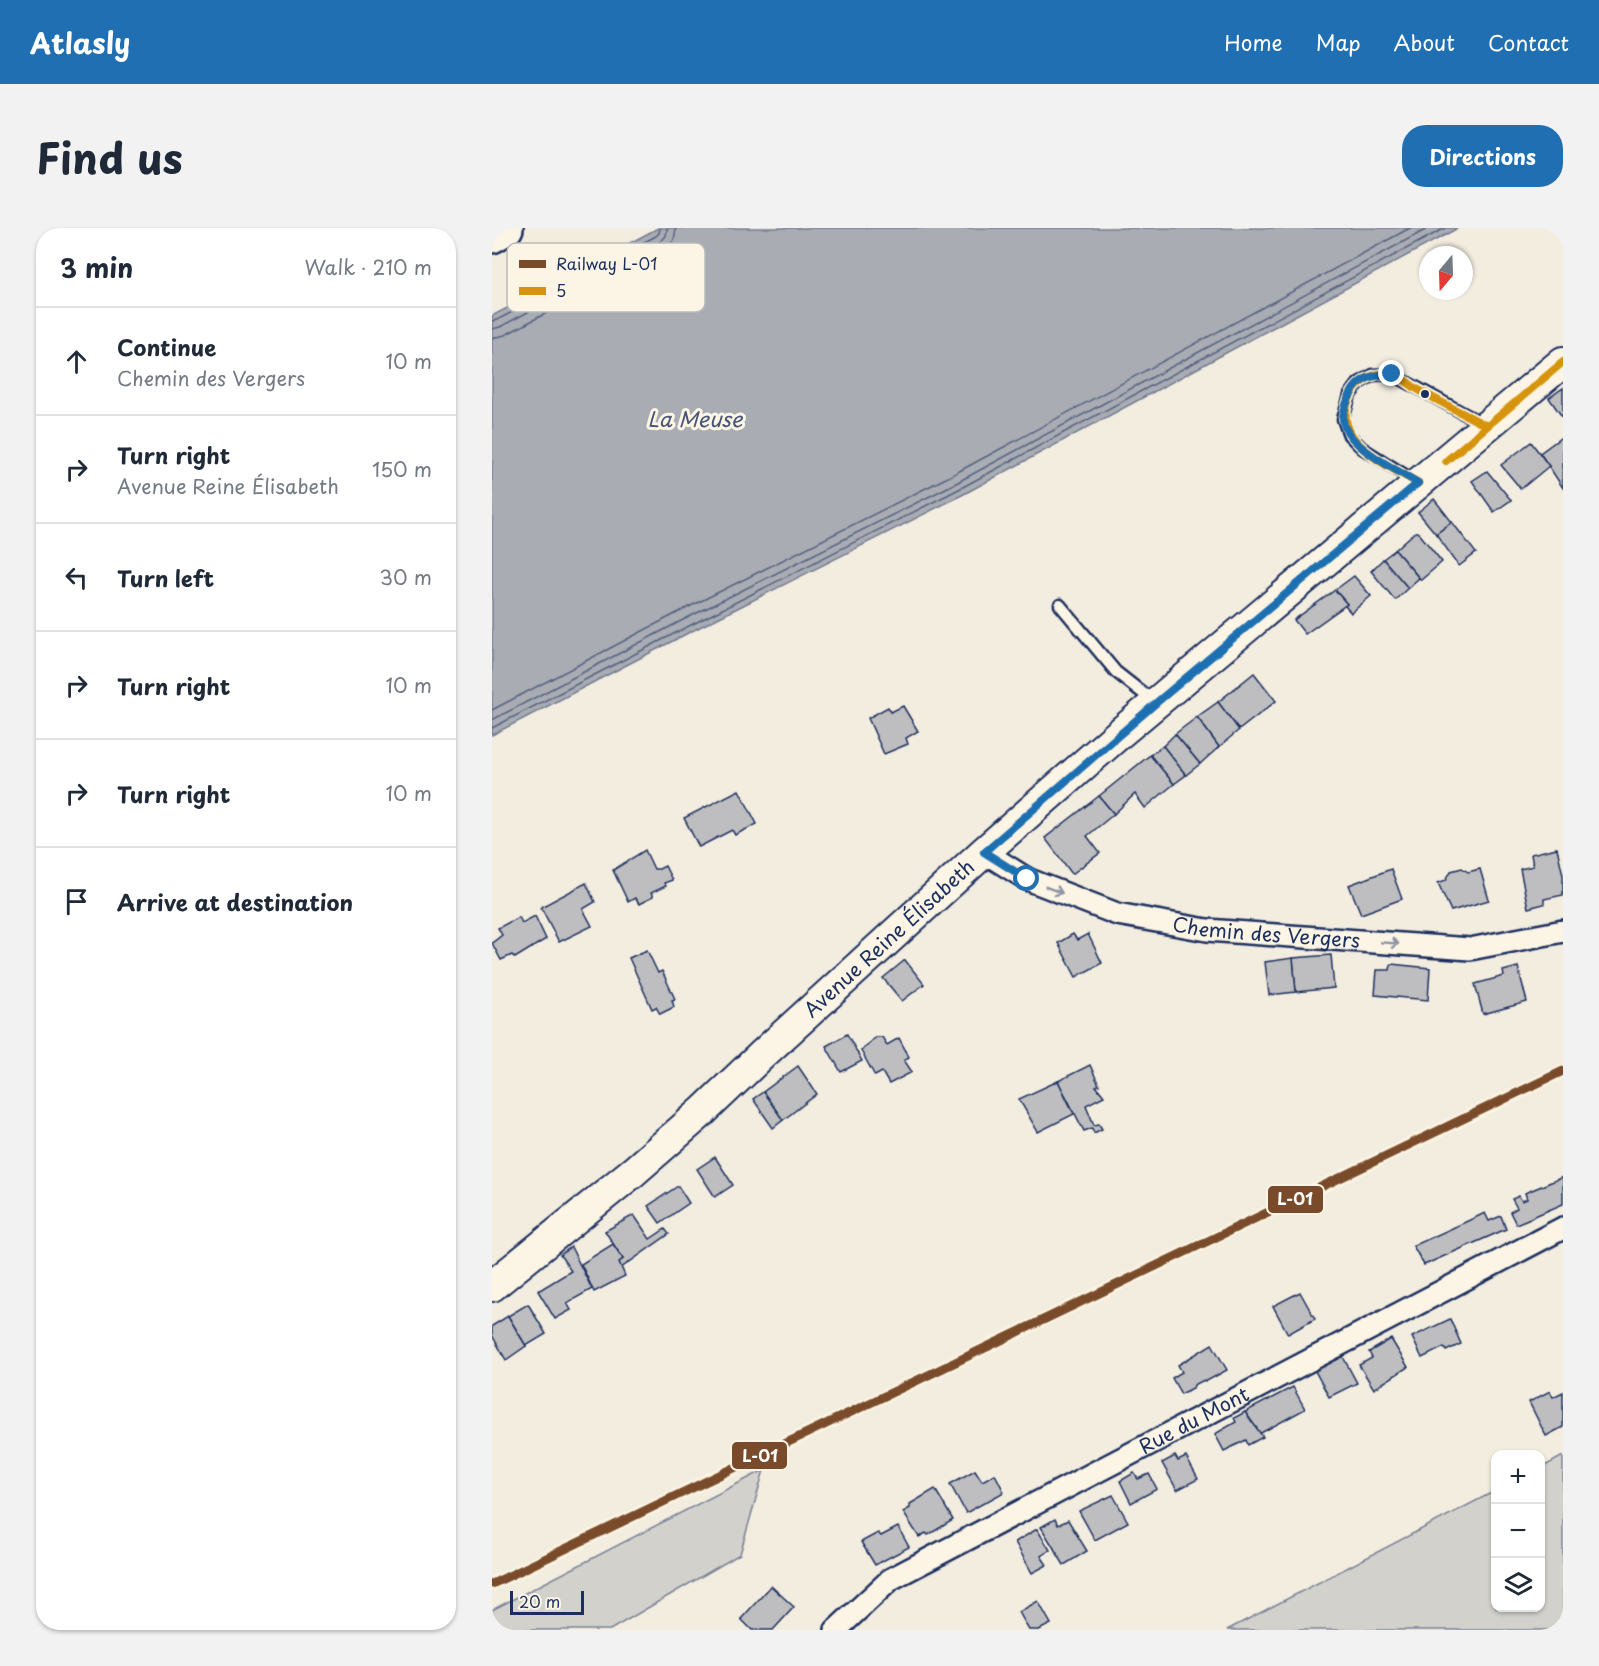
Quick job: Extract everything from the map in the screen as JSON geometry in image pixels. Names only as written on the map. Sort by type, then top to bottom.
[{"type":"main road","points":[[492,236],[506,228]]},
{"type":"main road","name":"Avenue Reine Élisabeth","points":[[492,1286],[633,1172],[702,1112],[984,852],[1156,703],[1563,362]]},
{"type":"street","name":"Chemin des Vergers","points":[[984,852],[1027,879],[1117,914],[1207,930],[1470,949],[1563,931]]},
{"type":"street","name":"Rue du Mont","points":[[836,1630],[891,1579],[1563,1228]]},
{"type":"lane","points":[[1418,483],[1362,448],[1349,435],[1343,420],[1350,395],[1359,383],[1373,375],[1392,374],[1487,426]]},
{"type":"lane","points":[[1060,605],[1116,672],[1156,703]]},
{"type":"shaded area","points":[[1563,1456],[1563,1630],[1227,1630],[1491,1493],[1491,1612],[1545,1612],[1545,1466]]},
{"type":"shaded area","points":[[764,1470],[740,1554],[610,1630],[492,1630],[492,1610]]},
{"type":"water","name":"La Meuse","points":[[658,228],[1458,228],[1425,246],[1419,246],[1419,249],[962,495],[492,735],[492,316],[507,308],[507,312],[705,312],[705,243],[630,243]]},
{"type":"building","points":[[1563,388],[1563,418],[1549,398]]},
{"type":"building","points":[[1563,436],[1563,488],[1540,453]]},
{"type":"building","points":[[1531,442],[1549,466],[1521,489],[1501,465]]},
{"type":"building","points":[[1487,471],[1511,500],[1494,512],[1472,481]]},
{"type":"building","points":[[1434,499],[1452,522],[1436,534],[1418,512]]},
{"type":"building","points":[[1452,522],[1476,553],[1459,566],[1436,534]]},
{"type":"building","points":[[1415,532],[1418,532],[1442,562],[1421,580],[1395,550]]},
{"type":"building","points":[[1395,550],[1419,578],[1408,588],[1383,559]]},
{"type":"building","points":[[1383,559],[1408,588],[1395,600],[1371,571]]},
{"type":"building","points":[[1354,576],[1371,596],[1351,613],[1345,606],[1347,604],[1335,590]]},
{"type":"building","points":[[1335,590],[1347,604],[1305,634],[1294,620]]},
{"type":"building","points":[[1254,673],[1276,701],[1239,730],[1218,702]]},
{"type":"building","points":[[1218,702],[1239,730],[1219,747],[1197,717]]},
{"type":"building","points":[[903,706],[918,731],[906,738],[908,744],[884,754],[868,718],[888,707],[891,712]]},
{"type":"building","points":[[1197,717],[1219,747],[1200,764],[1175,734]]},
{"type":"building","points":[[1175,734],[1200,764],[1186,775],[1163,746]]},
{"type":"building","points":[[1163,746],[1186,775],[1174,784],[1150,755]]},
{"type":"building","points":[[1150,755],[1174,784],[1145,808],[1135,794],[1114,814],[1099,796]]},
{"type":"building","points":[[739,790],[757,824],[735,835],[732,830],[699,847],[684,818]]},
{"type":"building","points":[[1099,796],[1114,814],[1087,836],[1100,853],[1072,874],[1045,838]]},
{"type":"building","points":[[1557,848],[1563,875],[1563,895],[1544,899],[1544,904],[1528,908],[1520,869],[1533,866],[1531,854]]},
{"type":"building","points":[[645,850],[654,869],[665,866],[672,880],[664,883],[666,886],[651,893],[653,897],[639,904],[635,898],[628,902],[613,870]]},
{"type":"building","points":[[1462,868],[1468,872],[1480,869],[1489,900],[1451,911],[1438,883],[1446,880],[1451,871]]},
{"type":"building","points":[[1391,869],[1402,899],[1361,914],[1349,885]]},
{"type":"building","points":[[586,883],[595,902],[583,909],[592,926],[559,942],[541,907]]},
{"type":"building","points":[[535,916],[546,939],[515,958],[512,955],[501,960],[492,943],[502,935],[498,928],[519,917],[522,923]]},
{"type":"building","points":[[1073,934],[1077,940],[1088,934],[1102,963],[1076,977],[1058,943]]},
{"type":"building","points":[[647,950],[658,973],[662,971],[675,999],[672,1000],[674,1007],[660,1014],[656,1007],[652,1009],[629,958]]},
{"type":"building","points":[[1331,955],[1334,988],[1296,992],[1293,958]]},
{"type":"building","points":[[1293,958],[1296,992],[1269,995],[1265,962]]},
{"type":"building","points":[[905,960],[924,984],[902,1001],[883,978]]},
{"type":"building","points":[[1391,964],[1430,968],[1428,1000],[1375,995],[1377,970],[1390,970]]},
{"type":"building","points":[[1518,967],[1527,1002],[1483,1014],[1475,984],[1504,976],[1503,971]]},
{"type":"building","points":[[847,1034],[862,1061],[841,1072],[826,1046]]},
{"type":"building","points":[[875,1037],[882,1037],[887,1045],[899,1038],[909,1057],[904,1060],[912,1072],[889,1084],[882,1072],[875,1076],[861,1051]]},
{"type":"building","points":[[1090,1065],[1099,1085],[1096,1086],[1104,1096],[1086,1105],[1094,1125],[1099,1124],[1102,1129],[1094,1133],[1092,1128],[1084,1131],[1058,1081]]},
{"type":"building","points":[[798,1066],[817,1094],[783,1120],[763,1092]]},
{"type":"building","points":[[1058,1081],[1074,1114],[1038,1132],[1019,1099]]},
{"type":"building","points":[[763,1092],[783,1120],[773,1128],[753,1099]]},
{"type":"building","points":[[715,1157],[733,1185],[715,1197],[697,1169]]},
{"type":"building","points":[[1563,1177],[1563,1204],[1516,1224],[1510,1212],[1517,1208],[1512,1199],[1519,1196],[1522,1201],[1527,1199],[1525,1193]]},
{"type":"building","points":[[678,1186],[689,1203],[660,1223],[648,1206]]},
{"type":"building","points":[[1485,1213],[1489,1221],[1501,1216],[1506,1229],[1424,1265],[1413,1246]]},
{"type":"building","points":[[634,1215],[650,1239],[665,1229],[669,1234],[621,1268],[619,1262],[623,1259],[605,1231]]},
{"type":"building","points":[[613,1244],[623,1259],[619,1262],[625,1276],[594,1292],[581,1264]]},
{"type":"building","points":[[571,1247],[592,1289],[567,1303],[571,1310],[555,1319],[538,1291],[571,1271],[560,1255]]},
{"type":"building","points":[[1300,1292],[1315,1319],[1288,1334],[1273,1306]]},
{"type":"building","points":[[528,1304],[546,1334],[526,1346],[508,1316]]},
{"type":"building","points":[[508,1316],[526,1346],[506,1360],[492,1335],[492,1326]]},
{"type":"building","points":[[1450,1319],[1461,1344],[1446,1351],[1444,1347],[1422,1358],[1412,1337]]},
{"type":"building","points":[[1391,1339],[1408,1367],[1374,1389],[1359,1365],[1372,1358],[1369,1352]]},
{"type":"building","points":[[1212,1344],[1227,1370],[1205,1382],[1204,1380],[1194,1385],[1193,1388],[1181,1394],[1172,1378],[1182,1372],[1178,1365]]},
{"type":"building","points":[[1342,1355],[1357,1383],[1329,1397],[1314,1369]]},
{"type":"building","points":[[1293,1387],[1305,1409],[1259,1434],[1245,1412]]},
{"type":"building","points":[[1550,1391],[1553,1397],[1563,1392],[1563,1427],[1546,1436],[1529,1402]]},
{"type":"building","points":[[1245,1412],[1263,1437],[1248,1445],[1246,1440],[1224,1451],[1215,1434],[1236,1422],[1234,1418]]},
{"type":"building","points":[[1175,1456],[1178,1461],[1186,1457],[1198,1479],[1177,1490],[1162,1463]]},
{"type":"building","points":[[975,1470],[982,1481],[995,1474],[1004,1492],[966,1513],[950,1484]]},
{"type":"building","points":[[1134,1473],[1138,1479],[1149,1474],[1157,1489],[1131,1503],[1120,1481]]},
{"type":"building","points":[[935,1489],[953,1520],[928,1535],[926,1533],[919,1537],[903,1512],[910,1508],[910,1504]]},
{"type":"building","points":[[1113,1495],[1128,1522],[1095,1540],[1079,1511]]},
{"type":"building","points":[[1055,1519],[1058,1525],[1068,1520],[1087,1551],[1064,1565],[1041,1527]]},
{"type":"building","points":[[898,1527],[909,1547],[875,1565],[861,1542],[878,1533],[881,1536]]},
{"type":"building","points":[[1037,1529],[1050,1550],[1041,1556],[1047,1565],[1032,1573],[1015,1542]]},
{"type":"building","points":[[771,1586],[794,1607],[773,1630],[752,1630],[741,1619]]},
{"type":"building","points":[[1038,1601],[1051,1624],[1039,1630],[1029,1630],[1019,1612]]},
{"type":"rail line","name":"L-01","points":[[492,1584],[1563,1071]]},
{"type":"transit line","name":"5","points":[[1446,461],[1563,362]]},
{"type":"transit line","name":"5","points":[[1418,483],[1375,458],[1352,436],[1346,423],[1346,408],[1353,391],[1360,383],[1379,374],[1397,376],[1487,426]]},
{"type":"route","points":[[1027,879],[984,852],[1120,733],[1418,483],[1362,448],[1349,435],[1343,420],[1350,395],[1359,383],[1373,375],[1392,374]]}]
